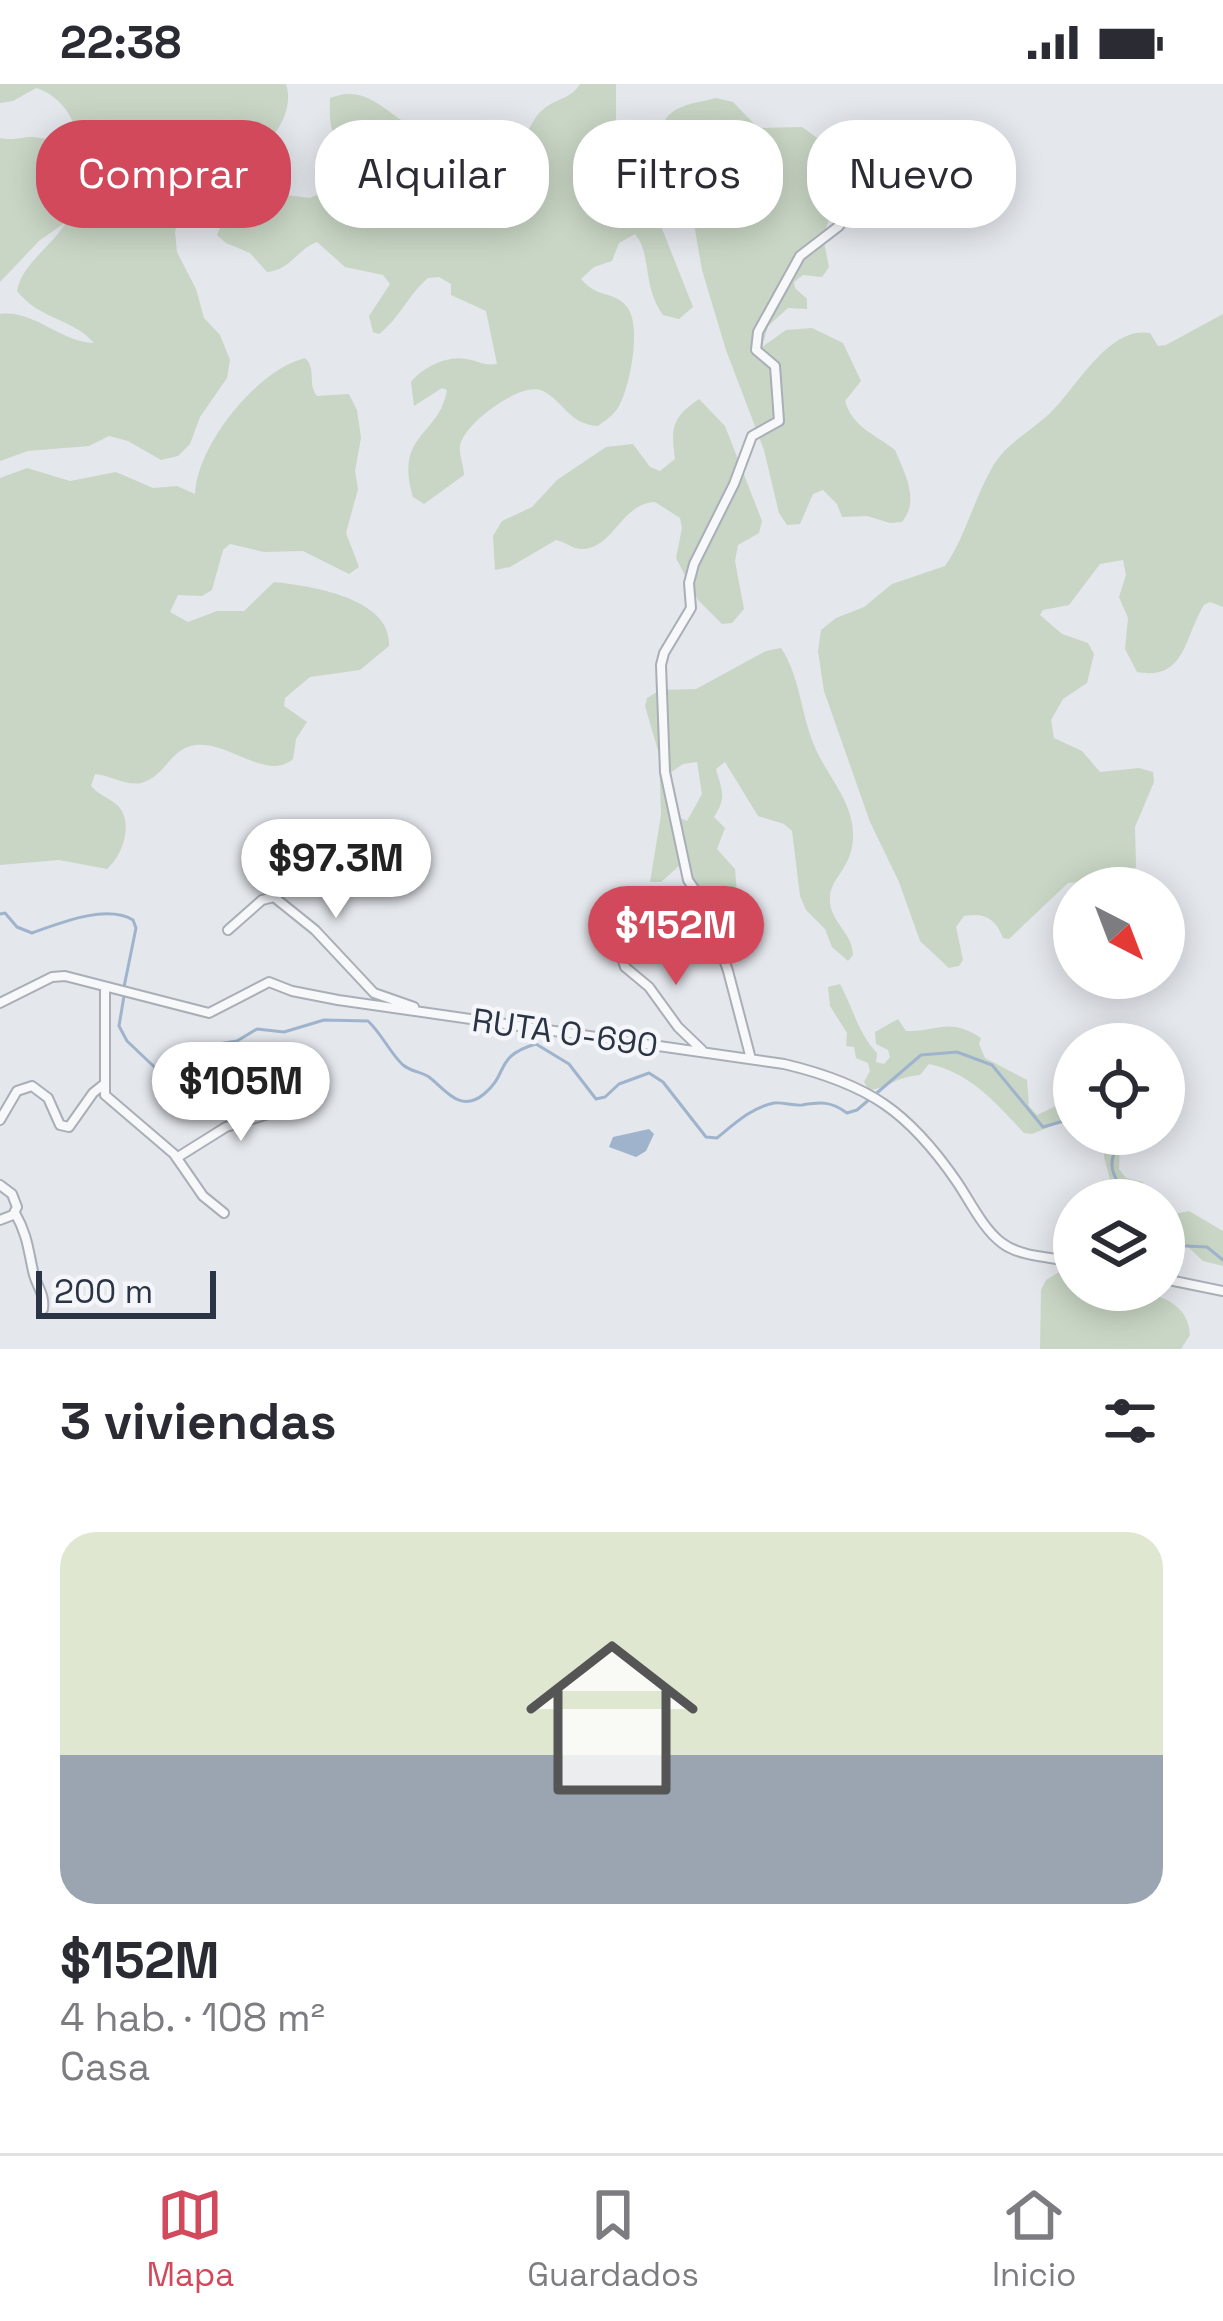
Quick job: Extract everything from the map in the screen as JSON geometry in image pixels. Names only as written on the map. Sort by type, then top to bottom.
[{"type":"street","points":[[752,1059],[704,903],[688,880],[670,803],[662,659],[692,608],[689,583],[694,564],[752,436],[776,424],[781,416],[775,366],[756,350],[758,332],[800,256],[836,228]]},
{"type":"street","points":[[228,930],[262,900],[274,897],[315,930],[381,998],[456,1018]]},
{"type":"street","points":[[627,940],[622,957],[625,967],[649,987],[678,1027],[704,1052]]},
{"type":"street","name":"RUTA O-690","points":[[0,1003],[58,976],[209,1013],[269,982],[301,994],[752,1059],[822,1074],[904,1117],[926,1138],[998,1240],[1018,1251],[1053,1258]]},
{"type":"street","points":[[105,988],[108,1099],[178,1157],[203,1196],[224,1213]]},
{"type":"street","points":[[0,1120],[17,1091],[32,1086],[47,1098],[60,1125],[69,1127],[105,1084]]},
{"type":"street","points":[[178,1157],[236,1123],[294,1106]]},
{"type":"street","points":[[0,1185],[15,1199],[15,1213],[30,1243],[34,1276],[44,1297],[43,1309]]},
{"type":"street","points":[[0,1220],[15,1213]]},
{"type":"street","points":[[1185,1283],[1223,1291]]},
{"type":"green space","points":[[0,84],[286,84],[288,93],[282,120],[71,120],[52,96],[36,88],[0,103]]},
{"type":"green space","points":[[580,84],[616,84],[616,120],[573,120],[573,228],[662,228],[693,307],[679,319],[663,315],[652,293],[640,242],[635,234],[619,243],[612,261],[594,267],[581,279],[594,290],[617,298],[631,316],[633,356],[617,409],[598,426],[574,417],[543,391],[533,389],[508,398],[481,417],[463,438],[464,475],[424,504],[413,497],[409,460],[413,447],[436,418],[447,390],[442,388],[414,406],[411,382],[428,368],[451,359],[497,364],[486,311],[451,295],[451,284],[439,277],[428,278],[379,334],[373,332],[369,316],[390,284],[383,275],[345,267],[317,242],[267,272],[250,253],[217,235],[220,228],[291,228],[291,196],[315,196],[315,228],[549,228],[549,120],[534,120]]},
{"type":"green space","points":[[342,94],[363,96],[402,120],[331,120],[330,98]]},
{"type":"green space","points":[[716,98],[733,102],[750,120],[666,120],[691,104]]},
{"type":"green space","points":[[783,127],[807,131],[807,228],[826,228],[823,237],[829,267],[822,277],[803,275],[794,282],[807,299],[807,309],[788,308],[768,326],[762,347],[786,330],[812,328],[843,343],[861,381],[845,401],[849,410],[859,424],[895,450],[906,478],[910,505],[902,522],[842,517],[823,490],[813,494],[800,524],[787,525],[779,513],[764,450],[702,270],[695,228],[783,228]]},
{"type":"green space","points":[[33,137],[36,228],[57,228],[0,282],[0,138]]},
{"type":"green space","points":[[62,228],[176,228],[177,252],[204,318],[220,335],[230,360],[227,378],[200,417],[190,444],[178,456],[161,460],[109,436],[89,446],[28,451],[0,461],[0,314],[24,316],[94,343],[17,291],[25,272]]},
{"type":"green space","points":[[1223,314],[1223,607],[1210,602],[1204,605],[1181,654],[1165,670],[1153,673],[1137,672],[1125,649],[1128,618],[1119,597],[1126,575],[1123,560],[1100,564],[1069,605],[1043,610],[1040,615],[1062,634],[1088,643],[1094,654],[1087,683],[1063,699],[1051,720],[1054,738],[1082,751],[1100,772],[1139,768],[1153,772],[1154,782],[1135,827],[1136,867],[1053,867],[1053,897],[1009,939],[1003,938],[989,918],[964,916],[956,927],[963,960],[949,968],[920,941],[870,822],[824,691],[818,651],[821,630],[864,607],[892,584],[945,566],[999,458],[1053,410],[1108,348],[1135,333],[1150,333],[1158,346]]},
{"type":"green space","points":[[305,358],[317,396],[349,394],[357,410],[361,438],[355,471],[358,489],[346,533],[359,567],[349,574],[303,551],[264,552],[230,544],[223,550],[212,590],[202,596],[178,595],[170,612],[188,622],[217,611],[244,611],[274,582],[290,584],[327,591],[364,606],[386,630],[389,646],[360,670],[310,677],[285,698],[284,706],[307,722],[296,739],[293,759],[284,765],[262,764],[216,747],[193,745],[141,783],[95,774],[91,786],[116,804],[125,819],[122,847],[107,869],[59,860],[0,865],[0,478],[27,468],[70,481],[116,472],[153,488],[177,486],[195,494],[206,454],[233,412],[268,377]]},
{"type":"green space","points":[[699,399],[725,426],[762,521],[759,533],[738,545],[735,561],[744,609],[732,623],[722,624],[698,600],[676,558],[680,518],[655,502],[634,510],[593,547],[579,549],[556,540],[510,567],[495,570],[493,536],[502,521],[532,507],[557,480],[606,447],[633,444],[650,467],[660,471],[675,459],[673,432],[678,418]]},
{"type":"green space","points":[[781,648],[787,659],[814,745],[849,813],[852,848],[830,897],[833,913],[852,947],[848,961],[806,910],[792,831],[758,816],[725,762],[716,769],[722,799],[714,817],[725,828],[717,849],[735,869],[737,894],[696,892],[686,867],[680,865],[661,882],[650,882],[661,815],[659,754],[645,706],[647,698],[660,690],[696,689],[766,651]],"holes":[[[697,762],[702,794],[687,821],[678,817],[670,773]]]},
{"type":"green space","points":[[840,984],[860,1029],[877,1053],[876,1062],[884,1064],[890,1057],[888,1050],[876,1044],[875,1032],[898,1019],[906,1031],[942,1027],[970,1031],[981,1038],[985,1058],[1027,1080],[1029,1106],[1037,1115],[1053,1107],[1053,1126],[1024,1133],[970,1082],[929,1064],[920,1075],[869,1090],[864,1082],[870,1071],[868,1063],[856,1058],[854,1047],[846,1046],[847,1033],[830,1006],[828,987]]},
{"type":"green space","points":[[1120,1155],[1119,1169],[1130,1179],[1110,1179],[1104,1157]]},
{"type":"green space","points":[[1185,1212],[1223,1231],[1223,1266],[1203,1261],[1185,1244]]},
{"type":"green space","points":[[1053,1276],[1053,1311],[1180,1311],[1190,1335],[1181,1349],[1040,1349],[1041,1290]]},
{"type":"water","points":[[649,1129],[654,1134],[646,1151],[636,1157],[609,1147],[613,1137]]},
{"type":"waterway","points":[[0,914],[32,933],[97,914],[133,920],[136,928],[124,987]]},
{"type":"waterway","points":[[124,996],[119,1026],[127,1041],[165,1077],[182,1075],[212,1045],[237,1041],[257,1029],[284,1032],[324,1020],[368,1021],[403,1065],[429,1077],[460,1101],[484,1094],[514,1054],[536,1044],[569,1064],[596,1099],[649,1073],[663,1082],[706,1137],[717,1138],[751,1112],[774,1103],[826,1103],[847,1113],[857,1110],[921,1055],[957,1052],[992,1065],[1043,1127],[1053,1124]]},
{"type":"waterway","points":[[1114,1155],[1117,1179]]},
{"type":"waterway","points":[[1185,1246],[1207,1247],[1223,1260]]}]
